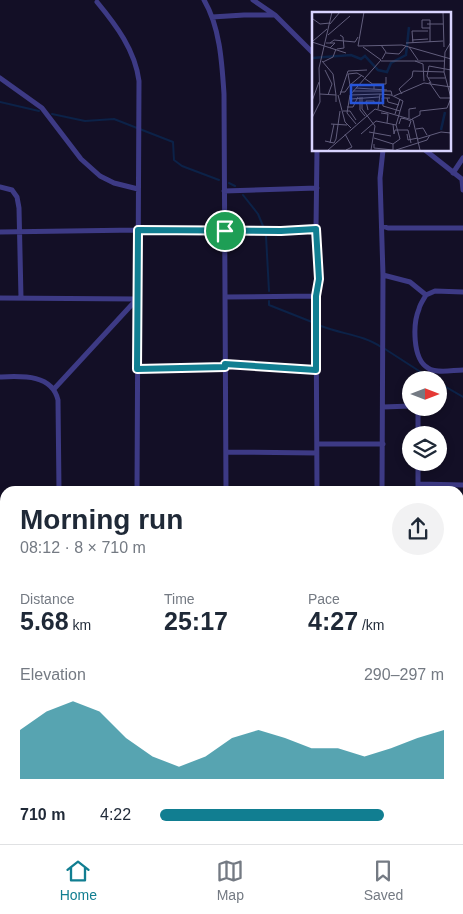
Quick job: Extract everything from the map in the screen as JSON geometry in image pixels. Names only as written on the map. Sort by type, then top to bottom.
[{"type":"street","points":[[204,0],[212,17],[223,76],[225,128],[226,486]]},
{"type":"street","points":[[252,0],[275,15],[312,52]]},
{"type":"street","points":[[96,2],[113,21],[122,36],[132,54],[138,74],[137,486]]},
{"type":"street","points":[[212,17],[275,15]]},
{"type":"street","points":[[0,78],[42,108],[82,159],[100,176],[114,184],[138,189]]},
{"type":"street","points":[[317,151],[316,229],[319,279],[316,296],[317,486]]},
{"type":"street","points":[[382,486],[383,275],[380,178],[383,151]]},
{"type":"street","points":[[426,151],[463,180],[463,190]]},
{"type":"street","points":[[452,173],[463,158]]},
{"type":"street","points":[[0,186],[12,190],[17,197],[21,232],[21,298]]},
{"type":"street","points":[[224,192],[318,188]]},
{"type":"street","points":[[382,226],[388,228],[463,228]]},
{"type":"street","points":[[0,232],[138,230],[281,231],[316,229]]},
{"type":"street","points":[[383,275],[410,282],[426,295]]},
{"type":"street","points":[[463,292],[435,291],[426,295],[416,318],[415,342],[418,354],[427,368],[435,370],[463,370]]},
{"type":"street","points":[[225,297],[316,296]]},
{"type":"street","points":[[0,298],[137,298]]},
{"type":"street","points":[[54,389],[137,298]]},
{"type":"street","points":[[137,369],[225,365],[316,370]]},
{"type":"street","points":[[0,377],[32,378],[54,389],[58,400],[59,486]]},
{"type":"street","points":[[383,407],[402,406]]},
{"type":"street","points":[[317,444],[382,444]]},
{"type":"street","points":[[227,452],[317,453]]},
{"type":"street","points":[[418,471],[418,484],[463,485]]},
{"type":"waterway","points":[[0,102],[39,111]]},
{"type":"waterway","points":[[52,114],[85,121],[114,119],[173,142],[174,160],[182,166],[219,180]]},
{"type":"waterway","points":[[229,183],[235,186]]},
{"type":"waterway","points":[[243,195],[258,214],[263,226]]},
{"type":"waterway","points":[[266,236],[269,291]]},
{"type":"waterway","points":[[269,301],[269,305],[312,322]]},
{"type":"waterway","points":[[321,326],[360,337],[381,347]]},
{"type":"waterway","points":[[385,349],[419,371]]},
{"type":"waterway","points":[[448,388],[463,397]]},
{"type":"route","points":[[316,229],[319,279],[316,296],[316,370],[225,364],[225,367],[137,369],[138,230],[225,231],[316,229]]}]
